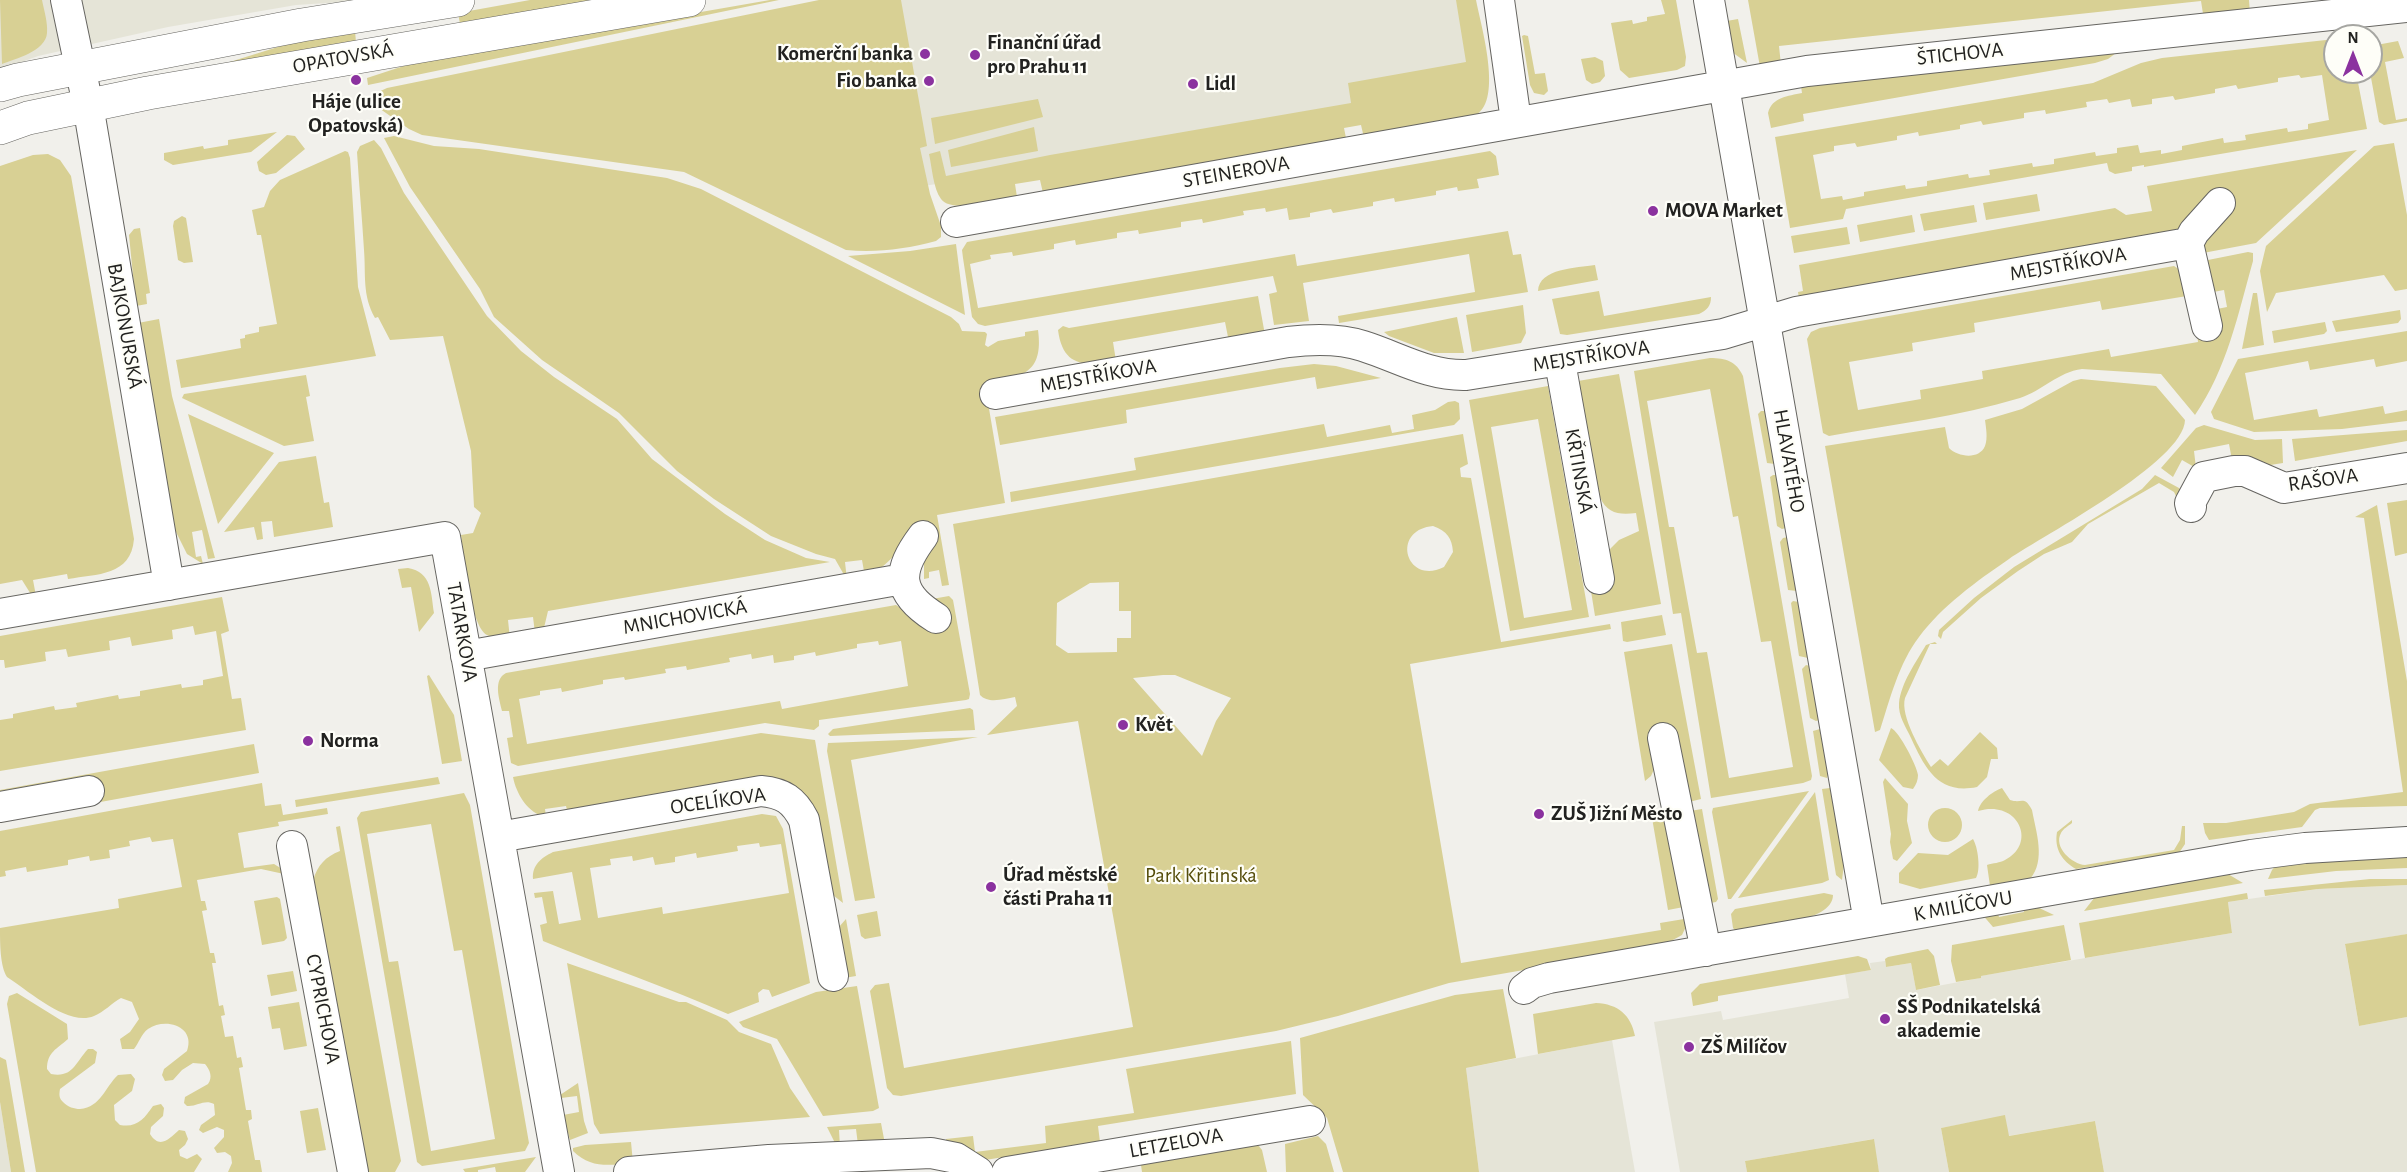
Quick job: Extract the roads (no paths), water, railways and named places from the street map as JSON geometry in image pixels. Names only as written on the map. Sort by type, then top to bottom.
[{"type":"main road","name":"OPATOVSKÁ","points":[[0,86],[80,67],[458,0]]},
{"type":"main road","name":"OPATOVSKÁ","points":[[0,128],[28,118],[88,105],[327,61],[689,0]]},
{"type":"street","name":"BAJKONURSKÁ","points":[[66,0],[88,105],[169,585]]},
{"type":"street","points":[[1499,0],[1516,122]]},
{"type":"street","name":"HLAVATÉHO","points":[[1709,0],[1869,922]]},
{"type":"street","name":"ŠTICHOVA","points":[[1516,122],[1724,84],[1819,70],[2407,7]]},
{"type":"street","name":"STEINEROVA","points":[[956,222],[1516,122]]},
{"type":"street","points":[[2207,326],[2188,243],[2194,232],[2220,203]]},
{"type":"street","name":"MEJSTŘÍKOVA","points":[[995,394],[1288,342],[1312,340],[1361,345],[1427,371],[1455,375],[1560,362],[1723,334],[1796,312],[2188,243]]},
{"type":"street","name":"KŘTINSKÁ","points":[[1560,362],[1599,579]]},
{"type":"street","name":"RAŠOVA","points":[[2191,507],[2190,503],[2204,477],[2234,471],[2254,475],[2284,489],[2407,468]]},
{"type":"street","points":[[923,536],[907,560],[903,579],[911,599],[936,618]]},
{"type":"street","name":"TATARKOVA","points":[[0,614],[445,537],[559,1172]]},
{"type":"street","name":"MNICHOVICKÁ","points":[[466,656],[903,579]]},
{"type":"street","points":[[1663,738],[1706,951]]},
{"type":"street","points":[[0,807],[89,791]]},
{"type":"street","name":"OCELÍKOVA","points":[[499,837],[761,792],[774,792],[795,803],[804,820],[833,976]]},
{"type":"street","name":"K MILÍČOVU","points":[[1524,989],[1532,983],[1549,978],[2251,855],[2346,844],[2407,842]]},
{"type":"street","name":"CYPRICHOVA","points":[[292,846],[352,1172]]},
{"type":"street","name":"LETZELOVA","points":[[1007,1172],[1310,1121]]},
{"type":"street","points":[[629,1172],[769,1160],[932,1153],[956,1158],[978,1172]]},
{"type":"place","name":"Komerční banka","points":[[925,54]]},
{"type":"place","name":"Finanční úřad pro Prahu 11","points":[[975,55]]},
{"type":"place","name":"Háje (ulice Opatovská)","points":[[356,80]]},
{"type":"place","name":"Fio banka","points":[[929,81]]},
{"type":"place","name":"Lidl","points":[[1193,84]]},
{"type":"place","name":"MOVA Market","points":[[1653,211]]},
{"type":"place","name":"Květ","points":[[1123,725]]},
{"type":"place","name":"Norma","points":[[308,741]]},
{"type":"place","name":"ZUŠ Jižní Město","points":[[1539,814]]},
{"type":"place","name":"Úřad městské části Praha 11","points":[[991,887]]},
{"type":"place","name":"SŠ Podnikatelská akademie","points":[[1885,1019]]},
{"type":"place","name":"ZŠ Milíčov","points":[[1689,1047]]},
{"type":"park label","name":"Park Křitinská","points":[[1201,876]]}]
